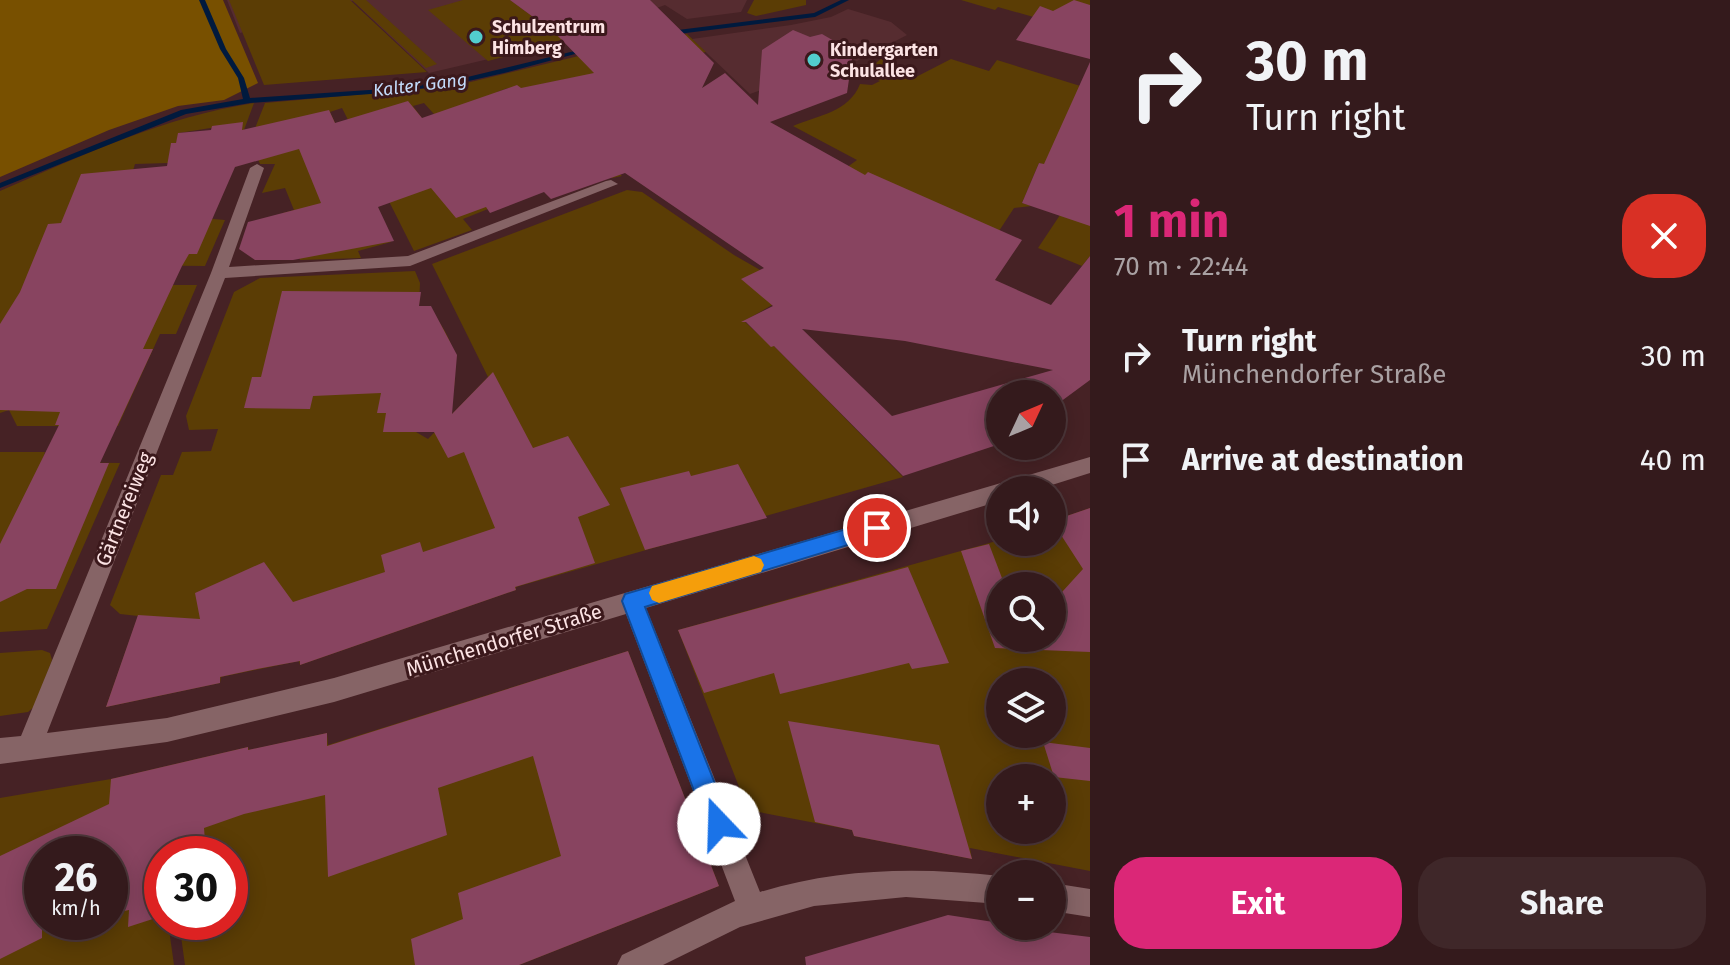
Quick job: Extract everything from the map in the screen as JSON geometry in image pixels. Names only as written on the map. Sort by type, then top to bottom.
[{"type":"street","name":"Gärtnereiweg","points":[[30,745],[219,273],[257,168]]},
{"type":"street","points":[[219,273],[410,261],[611,184]]},
{"type":"street","points":[[1053,476],[1090,465]]},
{"type":"street","name":"Münchendorfer Straße","points":[[0,751],[182,726],[334,690],[986,496]]},
{"type":"street","points":[[632,601],[752,908]]},
{"type":"street","points":[[632,965],[752,908],[828,887],[941,883],[986,888]]},
{"type":"street","points":[[1066,899],[1090,903]]},
{"type":"shaded area","points":[[0,0],[223,0],[258,83],[224,100],[178,106],[109,130],[0,177]]},
{"type":"shaded area","name":"Schulzentrum Himberg","points":[[227,0],[747,0],[741,12],[687,19],[665,5],[566,41],[429,73],[353,1],[240,33]]},
{"type":"shaded area","points":[[229,0],[350,0],[427,72],[264,85]]},
{"type":"shaded area","points":[[352,0],[366,0],[437,64],[426,68]]},
{"type":"shaded area","points":[[463,0],[510,0],[566,41],[488,61],[428,10]]},
{"type":"shaded area","points":[[754,0],[806,0],[806,5],[756,16],[747,13]]},
{"type":"shaded area","points":[[961,0],[1090,0],[1090,33],[998,7],[995,10]]},
{"type":"shaded area","points":[[848,9],[891,22],[907,35],[857,61],[850,58],[750,94],[692,39],[791,25],[831,17]]},
{"type":"shaded area","points":[[687,34],[706,52],[542,84],[547,106],[622,176],[612,178],[508,88],[497,92],[460,143],[424,103],[413,106],[488,209],[463,219],[472,230],[414,251],[342,108],[330,112],[391,242],[358,251],[361,258],[300,260],[283,213],[294,210],[285,188],[262,193],[275,164],[260,164],[250,141],[265,103],[454,86],[620,46]]},
{"type":"shaded area","points":[[881,59],[916,77],[951,59],[989,71],[997,60],[1090,89],[1090,179],[1039,163],[1022,203],[1032,206],[1014,208],[999,231],[839,198],[835,176],[857,160],[793,126],[841,107],[860,84],[872,85],[880,81],[863,73]]},
{"type":"shaded area","points":[[254,103],[241,138],[242,123],[179,133],[176,143],[171,144],[168,163],[135,164],[120,211],[225,220],[205,266],[108,265],[103,285],[197,285],[176,334],[160,334],[118,426],[17,426],[9,410],[0,413],[0,191],[156,128]]},
{"type":"shaded area","points":[[627,190],[642,192],[734,255],[797,291],[744,321],[774,346],[903,477],[516,587],[516,590],[300,665],[299,661],[221,677],[220,683],[106,707],[138,616],[120,614],[110,605],[161,475],[173,475],[182,452],[211,451],[218,429],[189,430],[186,416],[234,292],[260,278],[415,271],[420,283],[419,306],[426,306],[441,325],[455,363],[454,387],[442,387],[416,432],[428,439],[488,377],[432,264]]},
{"type":"shaded area","points":[[1062,212],[1090,220],[1090,256],[1082,266],[1038,248]]},
{"type":"shaded area","points":[[0,452],[45,452],[42,462],[120,463],[47,629],[0,632]]},
{"type":"shaded area","points":[[1090,508],[1090,871],[1066,866],[1066,860],[1033,860],[970,848],[972,859],[854,836],[852,830],[748,810],[678,630],[986,544],[986,556],[1066,556],[1066,516]]},
{"type":"shaded area","points":[[42,650],[50,653],[52,660],[34,707],[28,712],[0,716],[0,653]]},
{"type":"shaded area","points":[[628,651],[719,886],[519,965],[185,965],[182,940],[248,940],[248,836],[144,836],[144,940],[171,940],[174,965],[0,965],[0,798],[111,779],[248,747],[249,750],[327,733],[328,745]]},
{"type":"building","points":[[510,0],[650,0],[714,63],[702,88],[725,73],[758,105],[762,50],[793,30],[810,37],[822,34],[853,52],[847,93],[770,122],[865,175],[868,172],[1022,240],[995,280],[1051,305],[1090,256],[1090,380],[1066,398],[1066,380],[1018,380],[1053,370],[905,341],[802,329],[892,416],[986,389],[986,449],[903,476],[774,346],[771,347],[746,322],[741,322],[773,306],[741,279],[764,268],[625,173],[551,199],[544,192],[490,213],[486,207],[456,218],[431,188],[378,207],[394,241],[293,260],[255,260],[239,249],[248,222],[321,203],[299,149],[235,167],[197,254],[189,254],[182,266],[143,349],[153,349],[100,463],[109,463],[56,589],[27,589],[0,602],[0,544],[59,425],[55,425],[60,412],[0,410],[0,324],[20,292],[48,224],[61,223],[81,174],[167,166],[171,143],[176,143],[178,133],[211,130],[212,126],[243,122],[242,130],[329,110],[335,123],[408,101],[422,118],[517,85],[521,88],[594,73],[555,33]]},
{"type":"building","points":[[1074,0],[1090,5],[1090,59],[1016,40],[1040,6],[1053,11]]},
{"type":"building","points":[[1090,62],[1090,226],[1022,203],[1039,163],[1044,164]]},
{"type":"building","points":[[282,291],[421,292],[419,306],[431,306],[457,355],[452,414],[493,372],[533,448],[568,436],[610,505],[578,517],[595,563],[515,587],[516,590],[300,665],[300,661],[220,677],[220,683],[106,707],[138,615],[200,619],[195,593],[264,562],[293,602],[385,572],[381,555],[420,542],[423,552],[495,528],[464,452],[448,458],[434,432],[383,432],[386,413],[377,413],[381,393],[313,396],[310,409],[244,408],[252,377],[261,377]]},
{"type":"building","points":[[738,464],[767,518],[645,550],[620,488],[689,471],[691,476]]},
{"type":"building","points":[[1090,508],[1090,652],[1066,651],[1066,588],[1083,569],[1066,543],[1066,516]]},
{"type":"building","points":[[986,545],[986,556],[994,556],[1000,572],[986,572],[986,622],[961,551]]},
{"type":"building","points":[[908,567],[949,663],[912,669],[909,663],[780,694],[774,673],[704,693],[678,630]]},
{"type":"building","points":[[628,651],[719,886],[519,965],[415,965],[411,939],[463,919],[458,893],[561,856],[533,756],[438,788],[447,835],[328,877],[325,795],[244,814],[204,828],[205,836],[144,836],[144,922],[128,927],[128,836],[42,836],[109,804],[111,779],[248,747],[248,750],[327,733],[327,746]]},
{"type":"building","points":[[788,721],[939,745],[972,859],[854,836],[852,830],[815,822]]},
{"type":"building","points":[[1066,745],[1090,748],[1090,781],[1066,778],[1066,764],[1050,764],[1045,748],[1066,748]]},
{"type":"building","points":[[24,845],[24,940],[38,940],[0,959],[0,856]]},
{"type":"building","points":[[948,915],[986,921],[986,940],[1066,940],[1066,934],[1090,937],[1090,965],[806,965],[805,957]]},
{"type":"waterway","points":[[202,0],[223,49],[241,78],[247,100]]},
{"type":"waterway","name":"Kalter Gang","points":[[670,33],[815,15],[846,0]]},
{"type":"waterway","name":"Kalter Gang","points":[[0,186],[184,112],[250,100],[451,83],[587,50]]},
{"type":"slow traffic","points":[[659,593],[754,565]]},
{"type":"place","name":"Schulzentrum Himberg","points":[[476,37]]},
{"type":"place","name":"Kindergarten Schulallee","points":[[814,60]]},
{"type":"route","points":[[719,824],[632,601],[877,528]]}]
